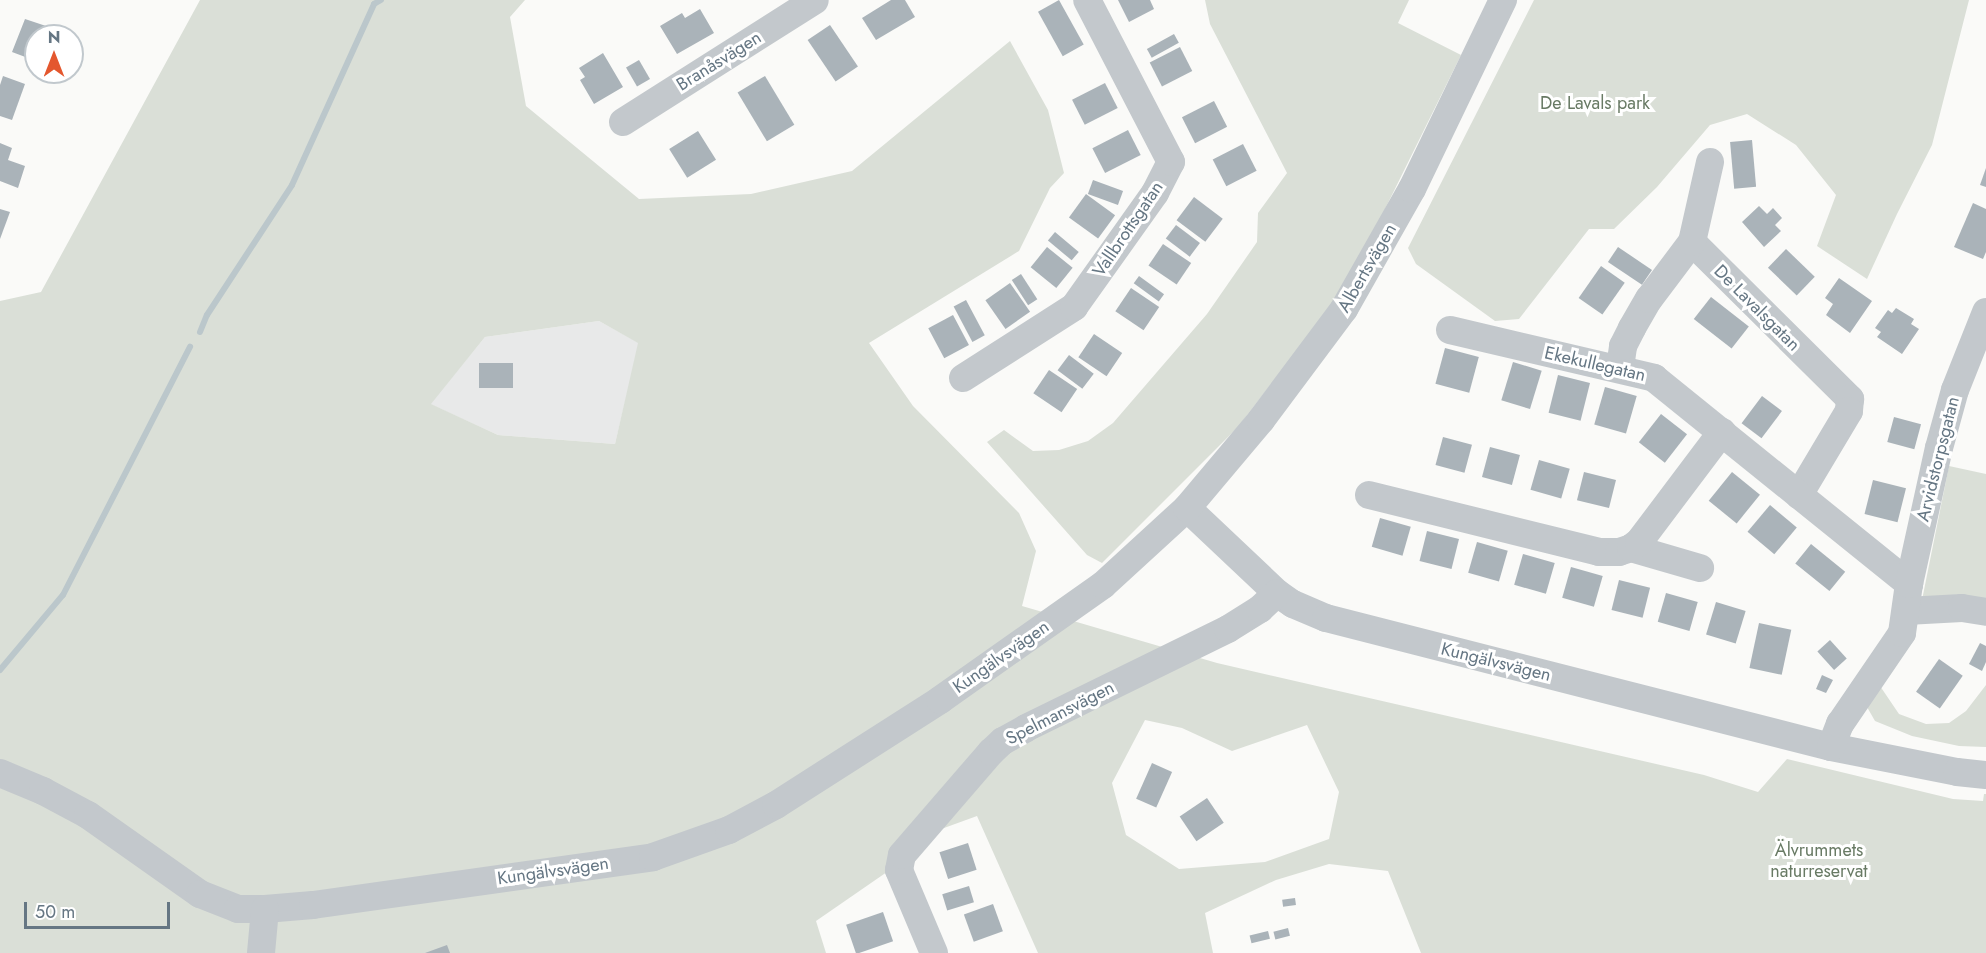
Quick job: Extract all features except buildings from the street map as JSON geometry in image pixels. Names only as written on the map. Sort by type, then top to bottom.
[{"type":"street","name":"Branåsvägen","points":[[623,122],[815,0]]},
{"type":"street","name":"Vallbrottsgatan","points":[[963,378],[1074,307],[1155,193],[1171,162],[1087,0]]},
{"type":"street","name":"Albertsvägen","points":[[1187,508],[1261,420],[1344,309],[1412,189],[1503,0]]},
{"type":"street","points":[[1620,368],[1623,346],[1632,328],[1649,299],[1692,242],[1710,162]]},
{"type":"street","name":"De Lavalsgatan","points":[[1692,242],[1850,399],[1849,411],[1798,495]]},
{"type":"street","name":"Arvidstorpsgatan","points":[[1831,747],[1840,724],[1902,633],[1926,498],[1951,402],[1986,312]]},
{"type":"street","name":"Ekekullegatan","points":[[1450,330],[1620,368],[1654,378],[1798,495],[1908,597]]},
{"type":"street","points":[[1369,495],[1599,552],[1619,552],[1639,542],[1722,432]]},
{"type":"street","name":"Kungälvsvägen","points":[[0,773],[43,791],[87,815],[200,894],[238,909],[265,909],[653,857],[729,830],[776,805],[931,706],[1103,585],[1187,508],[1277,593],[1293,604],[1326,618],[1831,747],[1957,772],[1986,775]]},
{"type":"street","points":[[1631,548],[1700,568]]},
{"type":"street","name":"Spelmansvägen","points":[[934,953],[899,870],[902,855],[991,752],[1003,741],[1026,728],[1228,629],[1260,609],[1277,593]]},
{"type":"street","points":[[1908,597],[1986,612]]},
{"type":"street","points":[[261,953],[265,909]]},
{"type":"shaded area","points":[[599,321],[639,343],[615,444],[498,435],[430,404],[485,337]]},
{"type":"green space","name":"Älvrummets naturreservat","points":[[200,0],[525,0],[510,17],[526,106],[639,199],[751,194],[852,171],[1010,41],[1048,110],[1064,173],[1050,188],[1019,251],[869,343],[913,406],[1019,513],[1036,551],[1022,606],[1217,663],[1704,775],[1758,792],[1787,759],[1953,799],[1983,801],[1984,794],[1986,794],[1986,953],[1421,953],[1388,871],[1329,864],[1276,880],[1205,913],[1213,953],[1038,953],[977,816],[933,832],[913,854],[816,921],[826,953],[0,953],[0,301],[41,292]],"holes":[[[599,321],[638,343],[615,444],[498,435],[431,404],[485,337]],[[1145,720],[1182,728],[1232,751],[1307,725],[1339,792],[1329,839],[1265,862],[1179,869],[1126,835],[1112,783]]]},
{"type":"green space","points":[[1205,0],[1409,0],[1398,23],[1461,55],[1348,284],[1238,427],[1102,563],[1087,555],[987,442],[1004,430],[1033,451],[1059,450],[1088,441],[1113,423],[1207,314],[1257,242],[1258,213],[1287,173],[1210,24]]},
{"type":"green space","name":"De Lavals park","points":[[1534,0],[1969,0],[1932,145],[1867,279],[1817,246],[1836,195],[1796,145],[1747,114],[1710,125],[1657,187],[1614,229],[1589,229],[1519,319],[1495,321],[1416,264],[1408,248]]},
{"type":"green space","points":[[1949,466],[1986,474],[1986,604],[1922,600]]},
{"type":"green space","points":[[1986,685],[1986,747],[1959,746],[1912,736],[1875,721],[1867,707],[1880,686],[1899,714],[1926,724],[1949,723],[1966,711]]},
{"type":"waterway","points":[[200,332],[207,315],[292,185],[374,4],[381,0]]},
{"type":"waterway","points":[[0,670],[63,595],[190,347]]}]
